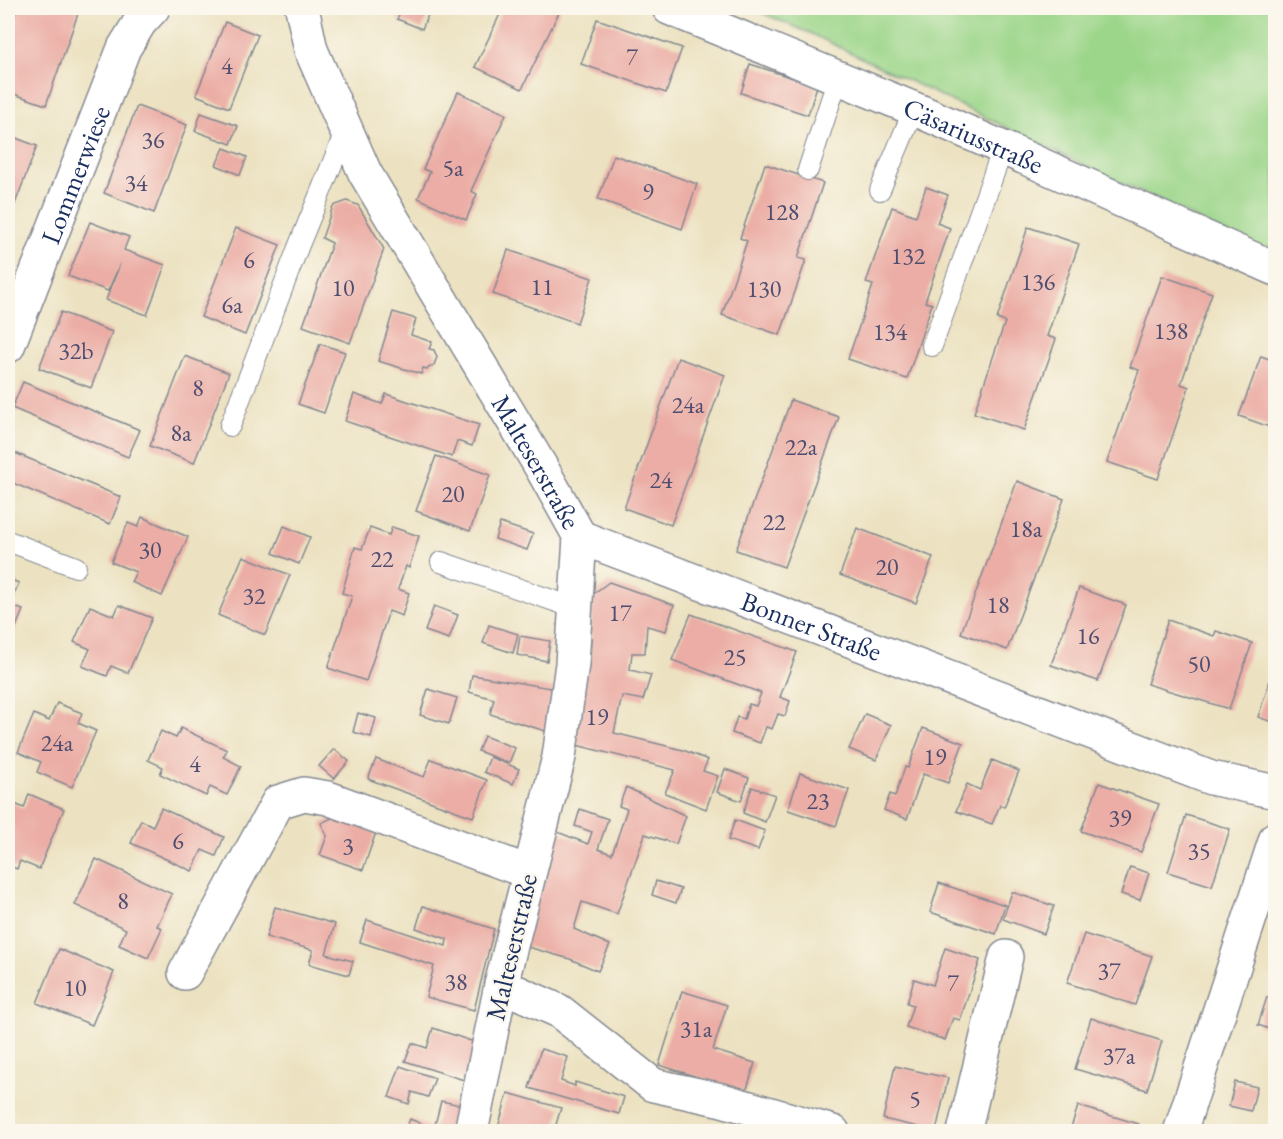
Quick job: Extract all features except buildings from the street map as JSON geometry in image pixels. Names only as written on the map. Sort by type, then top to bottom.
[{"type":"street","name":"Lommerwiese","points":[[8,346],[124,48],[140,22],[153,8]]},
{"type":"street","name":"Malteserstraße","points":[[302,8],[311,50],[365,173],[541,467],[580,537],[572,664],[559,757],[501,985],[471,1131]]},
{"type":"street","name":"Cäsariusstraße","points":[[669,8],[914,109],[1275,269]]},
{"type":"street","name":"Bonner Straße","points":[[580,537],[1211,778],[1275,792]]},
{"type":"street","points":[[186,973],[278,802],[287,799],[304,794],[328,798],[528,872]]},
{"type":"street","points":[[1180,1131],[1275,838]]},
{"type":"street","points":[[964,1131],[1006,957]]},
{"type":"street","points":[[501,985],[559,1011],[653,1085],[722,1100],[833,1131]]},
{"type":"lane","points":[[808,170],[838,78]]},
{"type":"lane","points":[[880,190],[914,109]]},
{"type":"lane","points":[[230,426],[298,245],[346,130]]},
{"type":"lane","points":[[932,346],[1003,148]]},
{"type":"lane","points":[[8,541],[75,567]]},
{"type":"lane","points":[[441,562],[575,608]]},
{"type":"green space","points":[[750,8],[1275,8],[1275,257],[812,34]]}]
